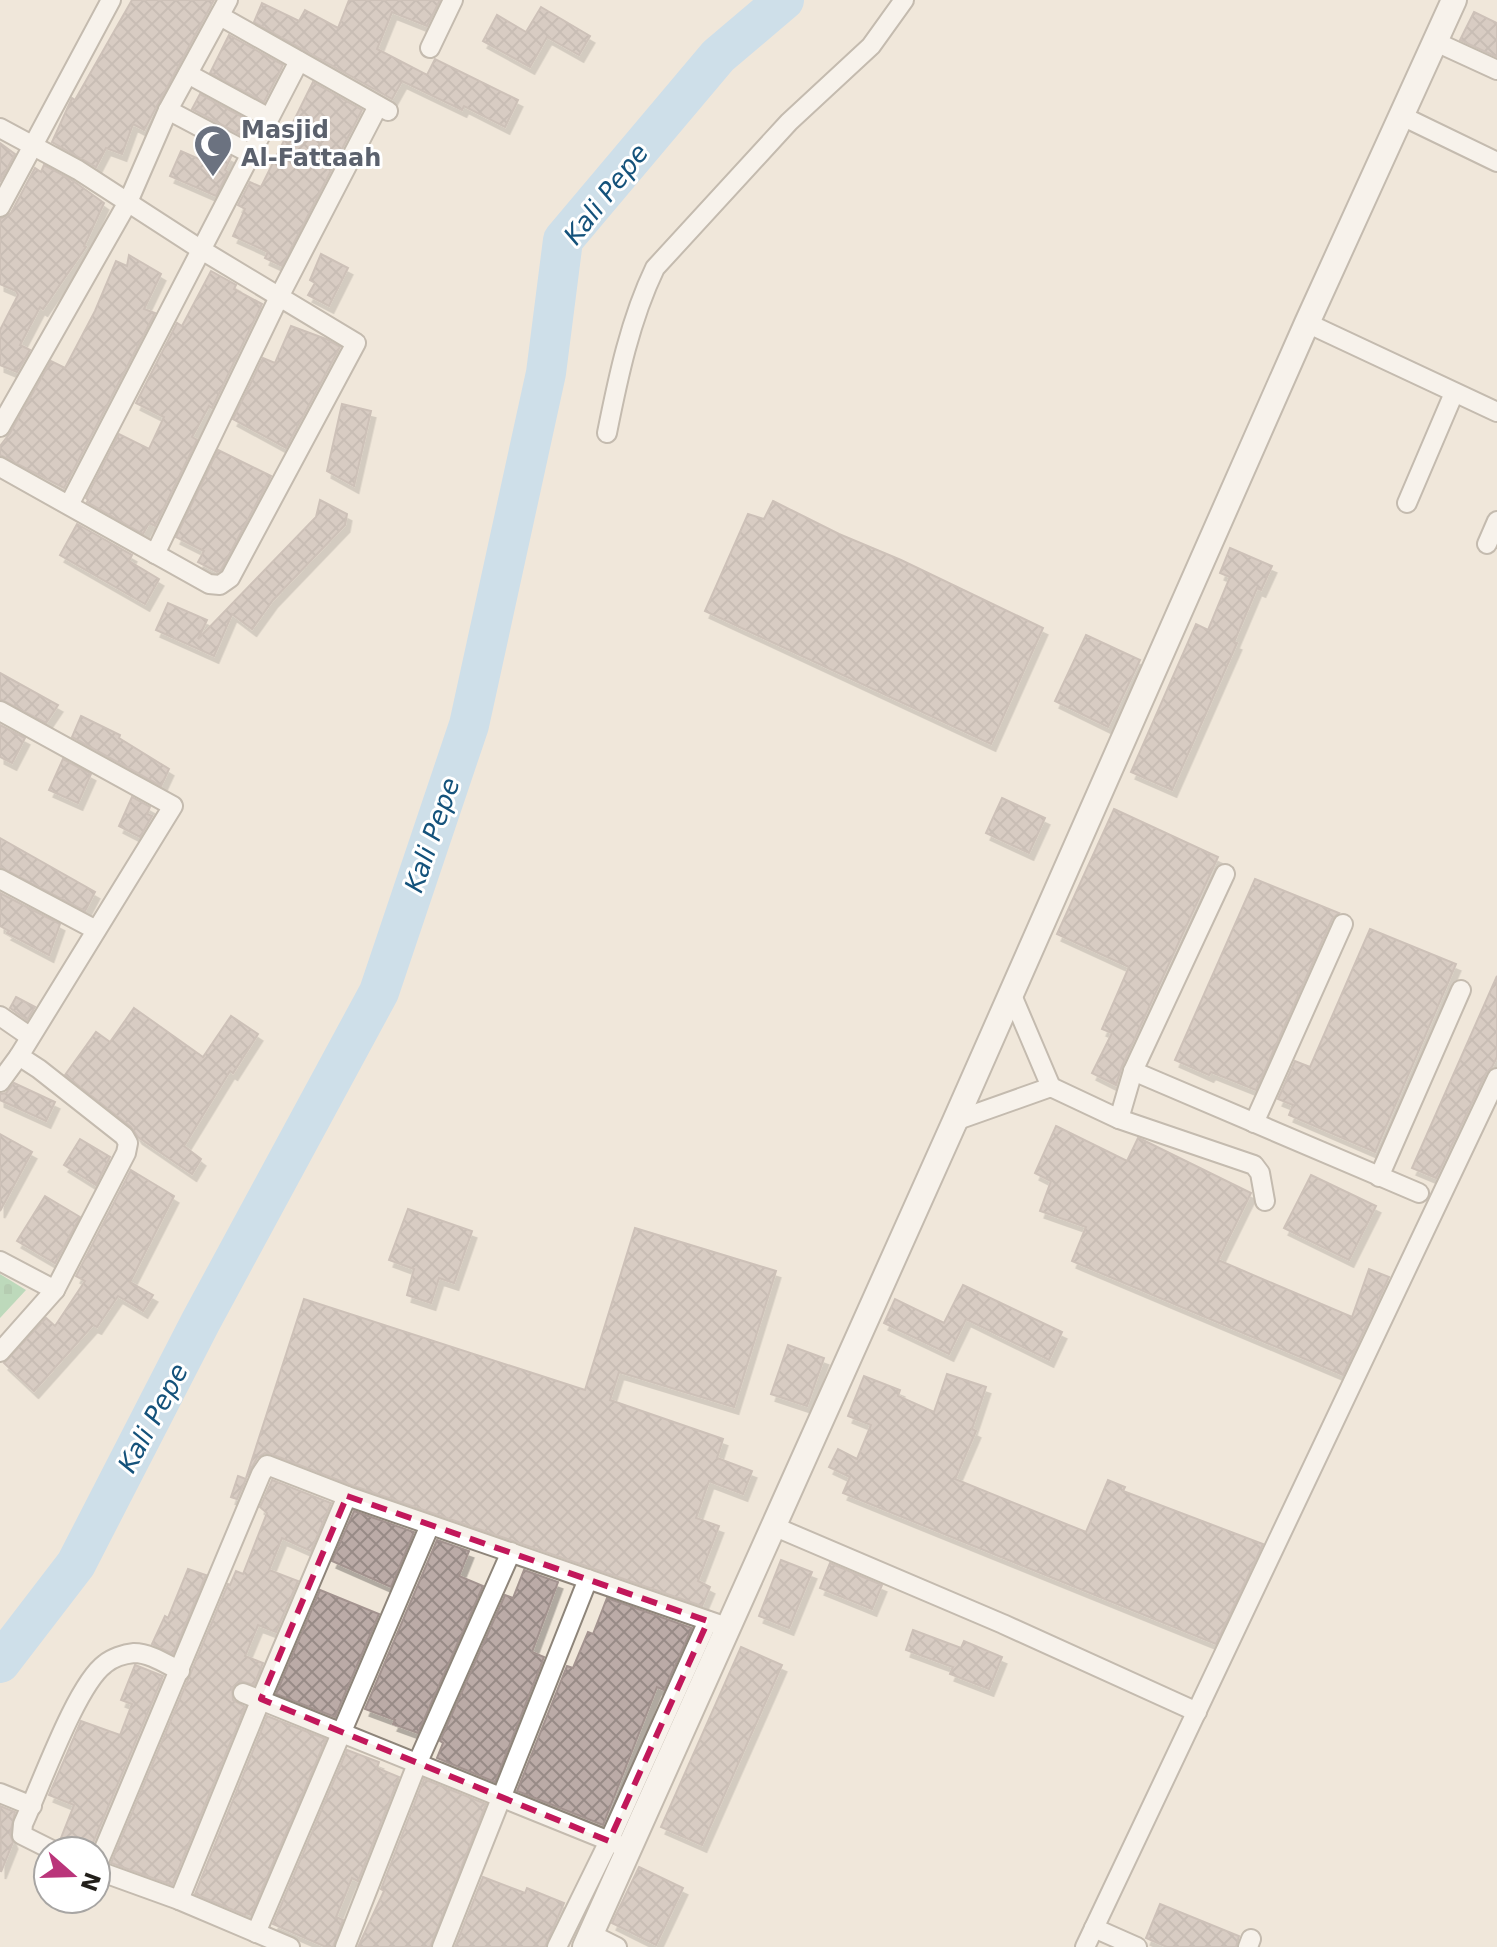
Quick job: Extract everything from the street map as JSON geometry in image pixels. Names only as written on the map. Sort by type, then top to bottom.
[{"type":"main road","points":[[588,1940],[619,1845],[773,1526],[1307,323],[1454,0]]},
{"type":"street","points":[[0,207],[111,0]]},
{"type":"street","points":[[430,48],[453,0]]},
{"type":"street","points":[[607,433],[643,291],[655,268],[789,122],[871,46],[904,0]]},
{"type":"street","points":[[0,427],[128,202],[168,110],[224,8],[299,61],[383,109],[280,295],[155,554]]},
{"type":"street","points":[[1436,42],[1497,70]]},
{"type":"street","points":[[69,505],[299,61]]},
{"type":"street","points":[[188,74],[269,118]]},
{"type":"street","points":[[168,110],[251,154]]},
{"type":"street","points":[[1402,116],[1497,162]]},
{"type":"street","points":[[0,128],[78,170],[200,249],[356,343],[230,578],[220,585],[209,584],[0,467]]},
{"type":"street","points":[[1307,323],[1497,412]]},
{"type":"street","points":[[1407,503],[1454,393]]},
{"type":"street","points":[[1487,544],[1497,521]]},
{"type":"street","points":[[0,711],[173,806],[0,1082]]},
{"type":"street","points":[[1119,1119],[1133,1071],[1225,874]]},
{"type":"street","points":[[0,879],[96,930]]},
{"type":"street","points":[[1254,1123],[1343,924]]},
{"type":"street","points":[[1379,1177],[1461,990]]},
{"type":"street","points":[[1011,993],[1051,1087],[1119,1119],[1254,1165],[1260,1173],[1265,1201]]},
{"type":"street","points":[[0,1016],[29,1036]]},
{"type":"street","points":[[0,1352],[55,1290],[126,1153],[128,1143],[112,1126],[19,1056]]},
{"type":"street","points":[[1133,1071],[1419,1193]]},
{"type":"street","points":[[1085,1947],[1497,1078]]},
{"type":"street","points":[[955,1121],[1051,1087]]},
{"type":"street","points":[[0,1261],[55,1290]]},
{"type":"street","points":[[110,1835],[264,1468],[271,1466],[347,1496],[713,1623],[619,1845],[557,1947]]},
{"type":"street","points":[[179,1900],[252,1696],[347,1496]]},
{"type":"street","points":[[256,1933],[430,1525]]},
{"type":"street","points":[[773,1526],[1003,1624],[1197,1712]]},
{"type":"street","points":[[345,1947],[417,1764],[511,1552]]},
{"type":"street","points":[[442,1947],[588,1579]]},
{"type":"street","points":[[32,1840],[22,1835],[23,1824],[59,1740],[87,1685],[103,1664],[118,1656],[135,1653],[149,1656],[180,1671]]},
{"type":"street","points":[[252,1696],[619,1845]]},
{"type":"street","points":[[0,1793],[32,1806]]},
{"type":"street","points":[[112,1875],[290,1947]]},
{"type":"street","points":[[1094,1928],[1137,1947]]},
{"type":"street","points":[[588,1940],[617,1947]]},
{"type":"highlighted area","points":[[347,1496],[708,1621],[609,1841],[261,1699]]},
{"type":"green space","points":[[0,1274],[26,1290],[0,1318]]},
{"type":"building","points":[[132,0],[214,0],[144,130],[133,124],[122,154],[106,148],[96,167],[52,142],[72,98],[75,100]]},
{"type":"building","points":[[349,0],[440,0],[427,26],[392,12],[377,49],[427,75],[435,59],[518,100],[505,127],[464,106],[462,110],[402,81],[392,99],[254,22],[262,3],[299,21],[305,10],[338,28]]},
{"type":"building","points":[[541,7],[590,36],[579,55],[547,37],[530,67],[483,41],[497,15],[526,32]]},
{"type":"building","points":[[1474,12],[1497,23],[1497,57],[1460,40]]},
{"type":"building","points":[[229,35],[283,65],[264,102],[210,73]]},
{"type":"building","points":[[313,82],[362,110],[282,266],[265,258],[268,252],[233,236],[245,209],[238,205],[250,182],[261,187]]},
{"type":"building","points":[[200,94],[248,120],[241,135],[192,109]]},
{"type":"building","points":[[0,143],[15,154],[0,182]]},
{"type":"building","points":[[214,148],[231,157],[225,170],[228,172],[216,196],[170,176],[181,151],[208,163]]},
{"type":"building","points":[[44,165],[104,203],[86,247],[43,309],[40,307],[20,345],[30,350],[17,372],[0,365],[0,330],[18,295],[0,284],[0,219],[11,213],[35,168],[41,172]]},
{"type":"building","points":[[321,254],[348,268],[329,306],[308,295],[315,283],[310,280]]},
{"type":"building","points":[[129,255],[161,274],[144,309],[155,313],[64,488],[0,455],[0,446],[51,361],[65,368],[95,311],[116,261],[127,266]]},
{"type":"building","points":[[211,271],[236,285],[234,289],[262,304],[212,408],[209,406],[192,437],[197,440],[155,526],[149,523],[143,534],[87,502],[86,498],[119,434],[149,449],[164,417],[136,403],[177,323],[182,326]]},
{"type":"building","points":[[291,326],[340,347],[286,448],[233,419],[263,358],[275,363]]},
{"type":"building","points":[[342,404],[371,411],[354,486],[327,471]]},
{"type":"building","points":[[218,450],[271,476],[221,570],[217,572],[198,562],[204,551],[176,537]]},
{"type":"building","points":[[320,500],[347,514],[345,525],[273,600],[252,629],[232,614],[214,656],[156,630],[168,603],[207,620],[198,639],[316,517]]},
{"type":"building","points":[[773,501],[1043,628],[991,744],[705,611],[748,514],[764,519]]},
{"type":"building","points":[[77,524],[132,555],[129,561],[159,579],[145,604],[60,555]]},
{"type":"building","points":[[1230,548],[1272,566],[1261,590],[1257,588],[1234,642],[1237,643],[1172,790],[1131,772],[1196,624],[1208,630],[1230,577],[1220,573]]},
{"type":"building","points":[[1086,635],[1140,660],[1108,727],[1055,701]]},
{"type":"building","points":[[0,673],[58,705],[46,723],[0,699]]},
{"type":"building","points":[[81,716],[120,735],[119,738],[169,769],[161,786],[72,737]]},
{"type":"building","points":[[0,725],[25,738],[12,763],[0,757]]},
{"type":"building","points":[[63,759],[91,774],[78,803],[49,790]]},
{"type":"building","points":[[132,797],[150,807],[147,814],[152,816],[140,837],[119,826]]},
{"type":"building","points":[[1002,798],[1045,818],[1029,853],[986,833]]},
{"type":"building","points":[[1114,809],[1218,857],[1116,1085],[1092,1073],[1112,1033],[1102,1029],[1129,967],[1057,934]]},
{"type":"building","points":[[0,838],[95,892],[85,911],[0,867]]},
{"type":"building","points":[[1255,879],[1339,913],[1332,919],[1256,1090],[1175,1060]]},
{"type":"building","points":[[0,893],[60,924],[49,955],[7,933],[9,931],[0,926]]},
{"type":"building","points":[[1370,929],[1456,964],[1375,1152],[1289,1115],[1293,1105],[1278,1099],[1295,1061],[1310,1067]]},
{"type":"building","points":[[1497,976],[1497,1057],[1486,1073],[1436,1178],[1412,1168]]},
{"type":"building","points":[[16,997],[35,1007],[27,1020],[10,1008]]},
{"type":"building","points":[[134,1008],[203,1057],[231,1016],[258,1034],[233,1073],[230,1071],[184,1146],[201,1159],[192,1174],[138,1137],[131,1127],[65,1075],[96,1032],[110,1042]]},
{"type":"building","points":[[14,1083],[55,1102],[46,1121],[0,1100],[0,1094],[6,1093]]},
{"type":"building","points":[[1056,1126],[1127,1161],[1138,1138],[1251,1193],[1218,1260],[1352,1317],[1369,1269],[1389,1277],[1343,1375],[1072,1261],[1086,1227],[1040,1211],[1051,1181],[1035,1173]]},
{"type":"building","points":[[0,1134],[32,1152],[0,1211]]},
{"type":"building","points":[[80,1139],[110,1157],[96,1185],[64,1165]]},
{"type":"building","points":[[131,1170],[174,1196],[130,1282],[153,1295],[143,1311],[118,1296],[97,1327],[93,1325],[34,1391],[4,1363],[46,1318],[55,1326],[85,1281],[76,1276]]},
{"type":"building","points":[[1311,1175],[1376,1206],[1349,1260],[1284,1228]]},
{"type":"building","points":[[45,1196],[80,1217],[55,1263],[17,1241]]},
{"type":"building","points":[[408,1209],[472,1231],[454,1283],[439,1278],[431,1303],[407,1295],[414,1269],[389,1260]]},
{"type":"building","points":[[635,1228],[776,1271],[734,1407],[619,1372],[610,1400],[723,1439],[717,1458],[752,1471],[743,1494],[709,1481],[696,1518],[719,1526],[698,1581],[710,1587],[702,1606],[351,1485],[271,1454],[265,1453],[257,1458],[246,1478],[304,1299],[585,1390]]},
{"type":"building","points":[[963,1285],[1062,1332],[1049,1360],[966,1319],[949,1354],[884,1323],[895,1299],[944,1323]]},
{"type":"building","points":[[788,1345],[824,1358],[807,1406],[771,1394]]},
{"type":"building","points":[[947,1374],[986,1387],[972,1429],[976,1431],[955,1479],[1086,1532],[1108,1480],[1125,1487],[1123,1491],[1263,1544],[1216,1644],[843,1493],[850,1477],[829,1467],[838,1449],[857,1459],[871,1425],[848,1416],[864,1376],[900,1390],[898,1396],[934,1412]]},
{"type":"building","points":[[238,1476],[246,1479],[237,1499],[231,1497]]},
{"type":"building","points":[[272,1480],[331,1503],[311,1551],[282,1538],[269,1570],[298,1581],[276,1632],[258,1625],[245,1656],[263,1663],[254,1685],[241,1681],[232,1688],[233,1700],[245,1707],[172,1885],[112,1863],[112,1861],[228,1584],[236,1571],[243,1574],[267,1513],[260,1507]]},
{"type":"building","points":[[354,1511],[414,1532],[391,1587],[332,1561]]},
{"type":"building","points":[[437,1540],[469,1551],[459,1576],[483,1586],[418,1733],[365,1709]]},
{"type":"building","points":[[781,1560],[812,1572],[789,1628],[759,1616]]},
{"type":"building","points":[[830,1563],[882,1585],[872,1609],[820,1588]]},
{"type":"building","points":[[188,1569],[206,1575],[173,1654],[152,1644],[165,1616],[168,1618]]},
{"type":"building","points":[[524,1570],[558,1582],[532,1652],[544,1657],[495,1782],[437,1758],[443,1743],[440,1741],[505,1595],[513,1598]]},
{"type":"building","points":[[320,1590],[379,1614],[335,1717],[276,1694]]},
{"type":"building","points":[[607,1598],[692,1628],[664,1690],[657,1687],[603,1825],[517,1791],[567,1666],[573,1668],[588,1632],[593,1634]]},
{"type":"building","points":[[913,1630],[961,1648],[964,1641],[1002,1657],[989,1689],[950,1674],[953,1667],[906,1650]]},
{"type":"building","points":[[741,1647],[782,1665],[702,1845],[661,1827]]},
{"type":"building","points":[[135,1665],[163,1676],[96,1835],[62,1835],[74,1805],[49,1795],[81,1721],[120,1735],[132,1704],[121,1700]]},
{"type":"building","points":[[267,1716],[326,1739],[251,1915],[245,1915],[195,1894]]},
{"type":"building","points":[[347,1750],[379,1762],[377,1768],[399,1777],[358,1881],[352,1878],[336,1917],[343,1920],[333,1947],[326,1947],[273,1924]]},
{"type":"building","points":[[424,1779],[486,1804],[430,1947],[358,1947],[384,1891],[381,1889]]},
{"type":"building","points":[[0,1806],[15,1812],[10,1834],[13,1842],[1,1872]]},
{"type":"building","points":[[639,1867],[683,1888],[656,1945],[612,1923]]},
{"type":"building","points":[[483,1877],[525,1893],[527,1888],[564,1903],[545,1947],[455,1947]]},
{"type":"building","points":[[1160,1904],[1239,1936],[1236,1947],[1167,1947],[1146,1938]]},
{"type":"waterway","name":"Kali Pepe","points":[[0,1663],[76,1564],[201,1321],[379,992],[469,725],[546,373],[563,240],[718,56],[784,0]]},
{"type":"place","name":"Masjid Al-Fattaah","points":[[213,178]]}]
